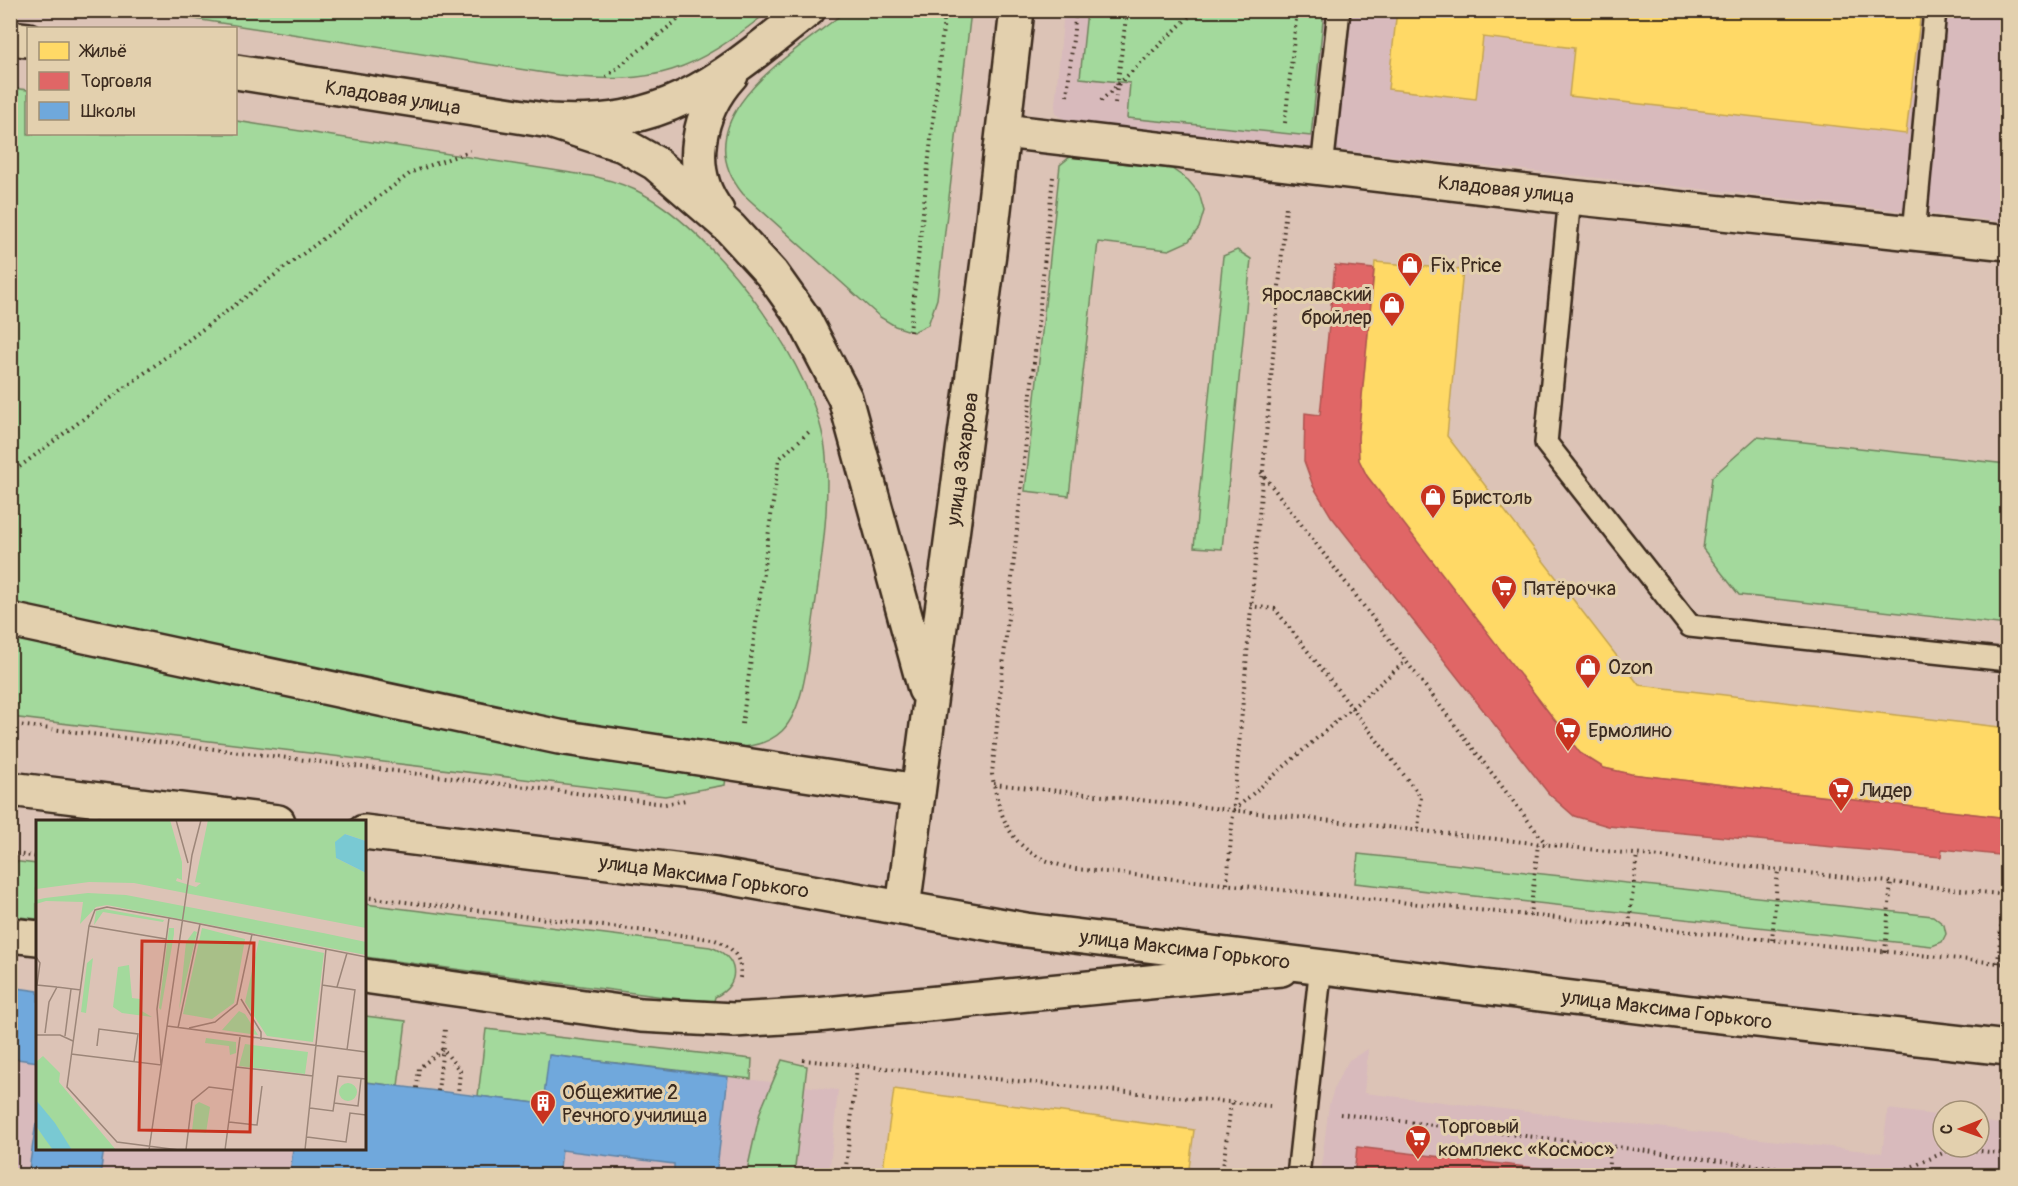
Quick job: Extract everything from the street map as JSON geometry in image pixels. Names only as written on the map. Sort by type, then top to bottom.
[{"type":"street","points":[[550,121],[588,124],[653,112],[683,99],[743,62],[808,10]]},
{"type":"street","name":"улица Захарова","points":[[903,908],[1004,131],[1017,10]]},
{"type":"street","points":[[10,38],[27,40]]},
{"type":"street","points":[[743,62],[717,90],[705,117],[699,140],[699,164],[704,185],[712,205],[772,274],[804,319],[845,398],[930,705]]},
{"type":"street","name":"Кладовая улица","points":[[237,72],[550,121]]},
{"type":"street","points":[[550,121],[623,145],[655,163],[730,228]]},
{"type":"street","name":"Кладовая улица","points":[[1004,131],[1570,197],[2007,243]]},
{"type":"street","points":[[10,620],[559,737],[918,791]]},
{"type":"street","points":[[10,789],[262,820]]},
{"type":"street","name":"улица Максима Горького","points":[[366,832],[715,875],[1026,930],[1693,1013],[2007,1048]]},
{"type":"street","points":[[10,935],[36,938]]},
{"type":"street","points":[[366,976],[641,1015],[726,1020],[816,1015],[1321,965]]},
{"type":"lane","points":[[1322,169],[1340,10]]},
{"type":"lane","points":[[1914,233],[1935,10]]},
{"type":"lane","points":[[1570,197],[1546,443],[1690,626],[2007,660]]},
{"type":"lane","points":[[1298,1176],[1321,965]]},
{"type":"path","points":[[604,78],[690,10]]},
{"type":"path","points":[[910,332],[945,10]]},
{"type":"path","points":[[1076,10],[1068,94],[1058,138],[993,748],[994,784],[1000,812],[1008,831],[1030,854],[1052,864],[1227,884],[2007,964]]},
{"type":"path","points":[[1114,110],[1127,10]]},
{"type":"path","points":[[1099,103],[1196,10]]},
{"type":"path","points":[[1285,129],[1297,10]]},
{"type":"path","points":[[10,474],[412,172],[476,149]]},
{"type":"path","points":[[1227,884],[1281,260]]},
{"type":"path","points":[[736,765],[779,459],[817,423]]},
{"type":"path","points":[[1261,472],[1546,844]]},
{"type":"path","points":[[1250,606],[1275,609],[1421,796],[1418,830]]},
{"type":"path","points":[[1233,810],[1406,661]]},
{"type":"path","points":[[10,724],[665,804],[695,798]]},
{"type":"path","points":[[994,784],[2006,895],[1998,963]]},
{"type":"path","points":[[1530,916],[1538,844]]},
{"type":"path","points":[[10,853],[36,857]]},
{"type":"path","points":[[1629,926],[1637,854]]},
{"type":"path","points":[[1772,940],[1778,870]]},
{"type":"path","points":[[1885,952],[1891,882]]},
{"type":"path","points":[[366,897],[698,937],[724,943],[739,959],[741,970],[737,988],[725,997],[726,1020]]},
{"type":"path","points":[[438,1091],[445,1026]]},
{"type":"path","points":[[417,1088],[419,1068],[443,1049]]},
{"type":"path","points":[[443,1049],[460,1071],[458,1093]]},
{"type":"path","points":[[845,1176],[857,1066],[1306,1110],[1610,1146],[1831,1176]]},
{"type":"path","points":[[1222,1176],[1231,1103]]},
{"type":"path","points":[[1608,1176],[1610,1146]]},
{"type":"path","points":[[1891,1176],[1954,1148],[2007,1154]]},
{"type":"shaded area","points":[[1064,11],[2007,11],[2007,222],[1067,121],[1056,114],[1055,105]]},
{"type":"shaded area","points":[[10,987],[36,991],[36,1150],[366,1150],[366,1082],[543,1104],[549,1055],[838,1090],[829,1175],[11,1175]]},
{"type":"shaded area","points":[[1368,1049],[1364,1093],[1882,1153],[1888,1109],[1931,1114],[1931,1159],[1991,1159],[1991,1123],[2007,1125],[2007,1175],[1320,1176],[1329,1105],[1336,1083],[1349,1060]]},
{"type":"green space","points":[[769,10],[742,32],[695,61],[648,76],[622,78],[558,75],[143,11]]},
{"type":"green space","points":[[846,11],[971,11],[937,299],[928,325],[913,332],[895,326],[880,317],[743,194],[727,166],[725,139],[734,113],[751,89],[799,46]]},
{"type":"green space","points":[[1087,11],[1324,11],[1311,136],[1127,118],[1130,83],[1080,78]]},
{"type":"green space","points":[[11,88],[27,90],[27,135],[237,135],[237,121],[597,177],[638,191],[672,214],[702,240],[732,272],[760,308],[785,346],[805,385],[819,422],[826,456],[826,515],[805,676],[790,720],[772,739],[760,744],[734,748],[681,745],[11,609]]},
{"type":"green space","points":[[1070,157],[1172,169],[1188,180],[1199,193],[1204,211],[1199,228],[1189,241],[1169,250],[1098,242],[1069,496],[1025,491],[1060,165]]},
{"type":"green space","points":[[1237,250],[1251,259],[1222,549],[1194,547],[1223,256]]},
{"type":"green space","points":[[1757,437],[2007,464],[2007,625],[1739,595],[1703,549],[1712,477]]},
{"type":"green space","points":[[11,632],[726,776],[725,785],[665,796],[11,717]]},
{"type":"green space","points":[[1358,854],[1933,916],[1944,925],[1946,934],[1942,942],[1932,946],[1355,883]]},
{"type":"green space","points":[[11,861],[36,864],[36,919],[11,916]]},
{"type":"green space","points":[[366,904],[710,947],[727,957],[731,963],[733,978],[730,985],[715,997],[714,1001],[679,999],[366,957]]},
{"type":"green space","points":[[366,1016],[406,1021],[398,1086],[366,1082]]},
{"type":"green space","points":[[486,1029],[752,1059],[751,1079],[550,1055],[543,1104],[478,1096]]},
{"type":"green space","points":[[782,1060],[807,1066],[794,1175],[746,1175],[760,1112]]},
{"type":"building: Жильё","points":[[1397,10],[1921,10],[1906,134],[1569,96],[1574,48],[1483,37],[1476,99],[1388,89]]},
{"type":"building: Жильё","points":[[1375,262],[1463,270],[1447,436],[1639,685],[2008,728],[2008,818],[1631,774],[1604,768],[1580,753],[1367,476],[1359,460],[1358,438]]},
{"type":"building: Жильё","points":[[894,1089],[1194,1130],[1188,1176],[882,1176]]},
{"type":"building: Торговля","points":[[1335,265],[1374,269],[1358,438],[1359,460],[1367,476],[1580,753],[1604,768],[1631,774],[2008,818],[2008,856],[1942,849],[1941,857],[1608,826],[1574,816],[1549,794],[1331,516],[1313,486],[1304,461],[1305,413],[1320,415]]},
{"type":"building: Торговля","name":"Торговый комплекс «Космос»","points":[[1357,1147],[1603,1176],[1354,1176]]},
{"type":"building: Школы","points":[[10,987],[36,991],[36,1062],[10,1058]]},
{"type":"building: Школы","name":"Общежитие 2 Речного училища","points":[[549,1055],[728,1077],[716,1176],[674,1173],[674,1164],[562,1150],[559,1176],[290,1176],[293,1150],[366,1150],[366,1082],[543,1104]]},
{"type":"building: Школы","points":[[36,1123],[36,1150],[104,1150],[100,1176],[28,1176]]},
{"type":"place","name":"Fix Price","points":[[1410,288]]},
{"type":"place","name":"Ярославский бройлер","points":[[1392,328]]},
{"type":"place","name":"Бристоль","points":[[1433,520]]},
{"type":"place","name":"Пятёрочка","points":[[1504,611]]},
{"type":"place","name":"Ozon","points":[[1588,690]]},
{"type":"place","name":"Ермолино","points":[[1568,753]]},
{"type":"place","name":"Лидер","points":[[1841,813]]},
{"type":"place","name":"Общежитие 2 Речного училища","points":[[543,1126]]},
{"type":"place","name":"Торговый комплекс «Космос»","points":[[1418,1161]]}]
